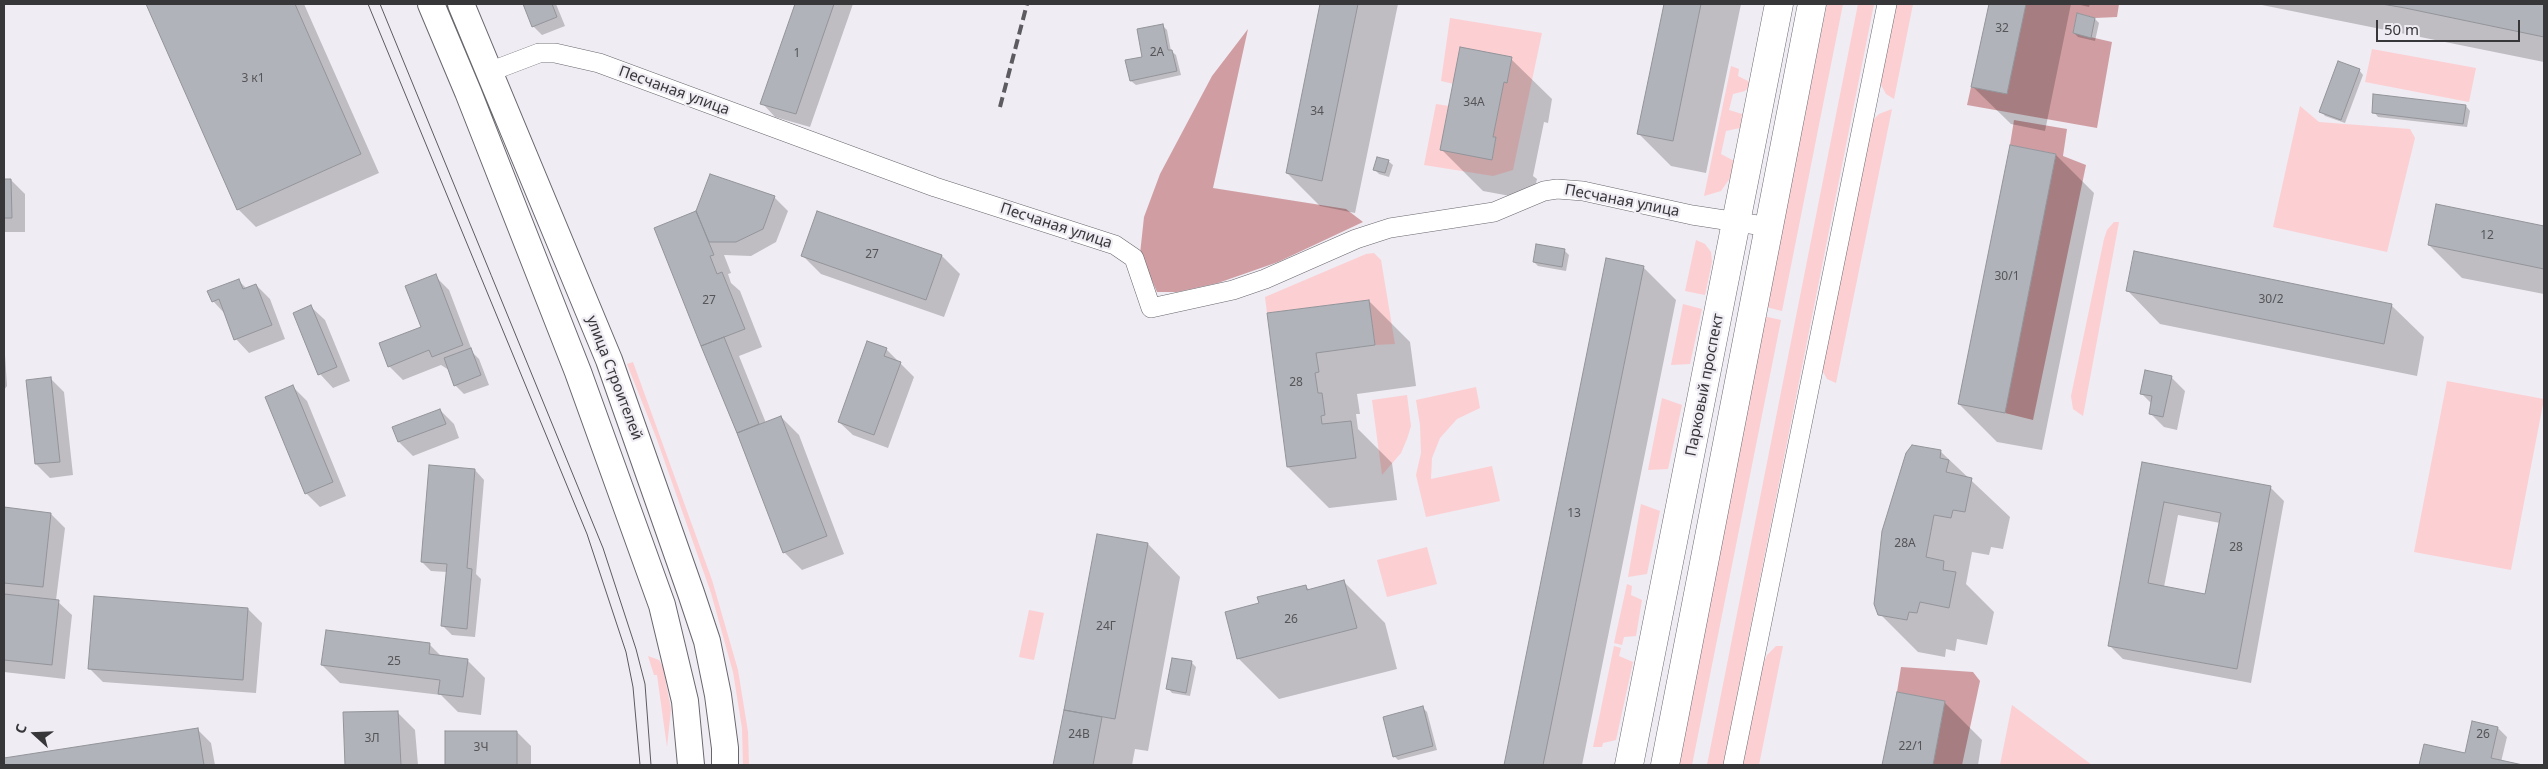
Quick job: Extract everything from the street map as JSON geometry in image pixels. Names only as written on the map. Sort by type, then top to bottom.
[{"type":"main road","name":"улица Строителей","points":[[431,4],[472,101],[578,372],[662,605],[685,701],[691,765]]},
{"type":"main road","name":"улица Строителей","points":[[462,4],[609,360],[692,593],[707,641],[718,695],[725,748],[725,765]]},
{"type":"main road","name":"Парковый проспект","points":[[1629,765],[1738,221],[1779,4]]},
{"type":"main road","points":[[1665,765],[1812,4]]},
{"type":"street","points":[[1733,765],[1887,4]]},
{"type":"street","name":"Песчаная улица","points":[[489,72],[539,53],[554,53],[599,63],[936,187],[1115,244],[1134,258],[1151,308],[1233,290],[1265,279],[1356,239],[1390,228],[1494,212],[1544,191],[1558,189],[1583,191],[1692,215],[1770,227]]},
{"type":"shaded area","points":[[1827,4],[1843,4],[1782,311],[1766,307]]},
{"type":"shaded area","points":[[1858,4],[1874,4],[1723,765],[1707,765]]},
{"type":"shaded area","points":[[1895,4],[1913,4],[1894,99],[1886,94],[1880,83]]},
{"type":"shaded area","points":[[2026,4],[2119,4],[2117,17],[2095,18],[2077,13],[2073,33],[2112,42],[2097,128],[1967,105],[1971,87],[2007,94]]},
{"type":"shaded area","points":[[1450,18],[1542,33],[1513,170],[1493,176],[1424,165],[1436,104],[1449,106],[1492,160],[1496,138],[1493,137],[1504,82],[1507,82],[1512,58],[1454,84],[1441,81]]},
{"type":"shaded area","points":[[1248,29],[1213,188],[1346,209],[1363,222],[1278,262],[1218,283],[1177,292],[1157,292],[1140,254],[1144,217],[1160,174],[1212,76]]},
{"type":"shaded area","points":[[2372,49],[2476,68],[2469,102],[2365,82]]},
{"type":"shaded area","points":[[1731,66],[1739,69],[1738,76],[1750,82],[1750,85],[1745,91],[1733,94],[1729,110],[1742,114],[1740,128],[1726,131],[1721,154],[1734,161],[1730,178],[1721,191],[1704,196]]},
{"type":"shaded area","points":[[2300,106],[2319,122],[2410,129],[2415,138],[2387,252],[2273,227]]},
{"type":"shaded area","points":[[1892,109],[1836,383],[1827,379],[1822,370],[1870,123],[1879,114]]},
{"type":"shaded area","points":[[2014,120],[2067,129],[2063,156],[2086,165],[2033,420],[2005,413],[2056,154],[2010,145]]},
{"type":"shaded area","points":[[2114,222],[2119,222],[2083,416],[2073,409],[2071,396],[2104,239],[2107,230]]},
{"type":"shaded area","points":[[1696,240],[1705,244],[1711,252],[1712,262],[1705,295],[1685,291]]},
{"type":"shaded area","points":[[1374,253],[1381,260],[1395,344],[1375,345],[1369,300],[1267,313],[1265,297],[1366,254]]},
{"type":"shaded area","points":[[1683,304],[1702,309],[1690,364],[1671,365]]},
{"type":"shaded area","points":[[1763,316],[1781,320],[1692,765],[1673,765]]},
{"type":"shaded area","points":[[633,362],[712,580],[738,670],[748,732],[749,765],[743,765],[742,728],[733,672],[711,593],[656,437],[627,364]]},
{"type":"shaded area","points":[[2447,381],[2544,399],[2511,570],[2414,552]]},
{"type":"shaded area","points":[[1476,387],[1480,408],[1457,419],[1440,438],[1432,458],[1431,479],[1492,466],[1500,501],[1426,517],[1416,475],[1421,453],[1420,425],[1416,400]]},
{"type":"shaded area","points":[[1407,395],[1411,426],[1407,439],[1401,453],[1382,475],[1372,400]]},
{"type":"shaded area","points":[[1662,398],[1682,405],[1668,469],[1648,470]]},
{"type":"shaded area","points":[[1641,504],[1660,511],[1647,574],[1628,577]]},
{"type":"shaded area","points":[[1427,547],[1437,584],[1387,597],[1377,560]]},
{"type":"shaded area","points":[[1627,584],[1632,586],[1631,595],[1642,600],[1636,636],[1624,637],[1622,645],[1614,643]]},
{"type":"shaded area","points":[[1029,610],[1044,613],[1034,660],[1019,657]]},
{"type":"shaded area","points":[[1614,646],[1621,648],[1619,656],[1633,662],[1616,740],[1603,743],[1602,747],[1593,747]]},
{"type":"shaded area","points":[[1776,646],[1783,646],[1759,765],[1742,765],[1761,669],[1767,655]]},
{"type":"shaded area","points":[[648,656],[659,660],[663,667],[671,709],[667,747],[657,675],[654,675]]},
{"type":"shaded area","points":[[1901,667],[1973,672],[1980,681],[1962,765],[1933,765],[1945,701],[1897,692]]},
{"type":"shaded area","points":[[2012,705],[2092,765],[2000,765]]},
{"type":"building","points":[[146,4],[295,4],[361,154],[237,210]]},
{"type":"building","points":[[523,4],[552,4],[557,17],[532,27]]},
{"type":"building","points":[[795,4],[834,4],[796,114],[760,104]]},
{"type":"building","points":[[1320,4],[1358,4],[1322,181],[1286,173]]},
{"type":"building","points":[[1664,4],[1701,4],[1673,141],[1637,134]]},
{"type":"building","points":[[1989,4],[2026,4],[2007,94],[1971,87]]},
{"type":"building","points":[[2382,4],[2544,4],[2544,37],[2405,8]]},
{"type":"building","points":[[2077,13],[2095,18],[2091,38],[2073,33]]},
{"type":"building","points":[[1163,24],[1168,50],[1172,50],[1177,71],[1130,81],[1125,60],[1142,57],[1137,29]]},
{"type":"building","points":[[1460,47],[1512,57],[1507,83],[1504,82],[1493,137],[1496,137],[1492,160],[1440,150]]},
{"type":"building","points":[[2338,61],[2360,69],[2341,120],[2319,112]]},
{"type":"building","points":[[2373,94],[2466,105],[2463,124],[2372,113]]},
{"type":"building","points":[[2010,145],[2056,154],[2005,413],[1958,404]]},
{"type":"building","points":[[1377,157],[1389,160],[1385,173],[1373,170]]},
{"type":"building","points":[[710,174],[775,196],[763,229],[736,242],[709,242],[696,211]]},
{"type":"building","points":[[4,179],[11,179],[12,218],[4,218]]},
{"type":"building","points":[[2436,204],[2544,226],[2544,269],[2428,245]]},
{"type":"building","points":[[696,211],[714,255],[710,256],[717,274],[722,272],[745,329],[701,346],[654,228]]},
{"type":"building","points":[[817,211],[942,255],[926,300],[801,256]]},
{"type":"building","points":[[1536,244],[1565,249],[1562,267],[1533,262]]},
{"type":"building","points":[[2134,251],[2392,304],[2384,344],[2126,291]]},
{"type":"building","points":[[1606,258],[1644,266],[1543,765],[1504,765]]},
{"type":"building","points":[[436,274],[463,345],[432,357],[429,350],[388,367],[379,343],[421,327],[405,286]]},
{"type":"building","points":[[239,279],[243,289],[256,284],[272,325],[234,340],[219,299],[212,302],[207,291]]},
{"type":"building","points":[[1369,300],[1375,345],[1316,353],[1319,372],[1315,373],[1318,393],[1322,393],[1325,415],[1321,416],[1322,424],[1351,421],[1356,458],[1287,467],[1267,313]]},
{"type":"building","points":[[311,305],[337,367],[318,375],[293,313]]},
{"type":"building","points":[[724,337],[759,424],[737,433],[701,346]]},
{"type":"building","points":[[867,341],[887,348],[884,356],[901,362],[874,435],[838,422]]},
{"type":"building","points":[[471,348],[481,375],[454,386],[444,358]]},
{"type":"building","points":[[2145,370],[2172,376],[2163,417],[2149,414],[2152,396],[2140,394]]},
{"type":"building","points":[[51,377],[60,462],[35,464],[26,380]]},
{"type":"building","points":[[293,385],[333,482],[305,494],[265,397]]},
{"type":"building","points":[[440,409],[446,424],[398,442],[392,427]]},
{"type":"building","points":[[781,416],[827,536],[783,553],[737,433]]},
{"type":"building","points":[[1912,445],[1941,450],[1940,458],[1949,460],[1946,472],[1972,478],[1965,512],[1953,510],[1951,518],[1934,515],[1926,557],[1944,561],[1943,570],[1956,572],[1949,608],[1920,602],[1917,613],[1909,612],[1907,620],[1878,615],[1874,604],[1882,531],[1906,453]]},
{"type":"building","points":[[2142,462],[2271,486],[2237,669],[2108,646]],"holes":[[[2164,502],[2221,513],[2205,594],[2148,583]]]},
{"type":"building","points":[[429,465],[475,469],[467,568],[472,569],[467,629],[441,626],[447,564],[421,562]]},
{"type":"building","points":[[4,507],[51,513],[43,587],[4,583]]},
{"type":"building","points":[[1097,534],[1148,543],[1115,719],[1064,710]]},
{"type":"building","points":[[1344,580],[1357,628],[1237,659],[1225,612],[1259,603],[1257,597],[1306,585],[1307,590]]},
{"type":"building","points":[[4,594],[59,600],[52,665],[4,660]]},
{"type":"building","points":[[94,596],[248,608],[243,680],[88,669]]},
{"type":"building","points":[[326,630],[430,643],[429,654],[468,659],[463,697],[438,694],[440,680],[321,665]]},
{"type":"building","points":[[1172,658],[1192,661],[1186,693],[1166,689]]},
{"type":"building","points":[[1897,692],[1945,701],[1933,765],[1882,765]]},
{"type":"building","points":[[1423,706],[1433,746],[1393,757],[1383,717]]},
{"type":"building","points":[[1064,710],[1102,717],[1093,765],[1053,765]]},
{"type":"building","points":[[398,711],[401,765],[345,765],[343,712]]},
{"type":"building","points":[[2472,721],[2498,727],[2491,758],[2523,765],[2419,765],[2424,744],[2465,753]]},
{"type":"building","points":[[198,728],[204,765],[4,765],[4,758]]},
{"type":"building","points":[[445,731],[517,731],[517,765],[445,765]]},
{"type":"tram line","points":[[368,4],[587,534],[626,652],[633,687],[640,765]]},
{"type":"tram line","points":[[380,4],[603,548],[636,649],[645,684],[651,765]]},
{"type":"railway","points":[[1000,107],[1027,4]]}]
